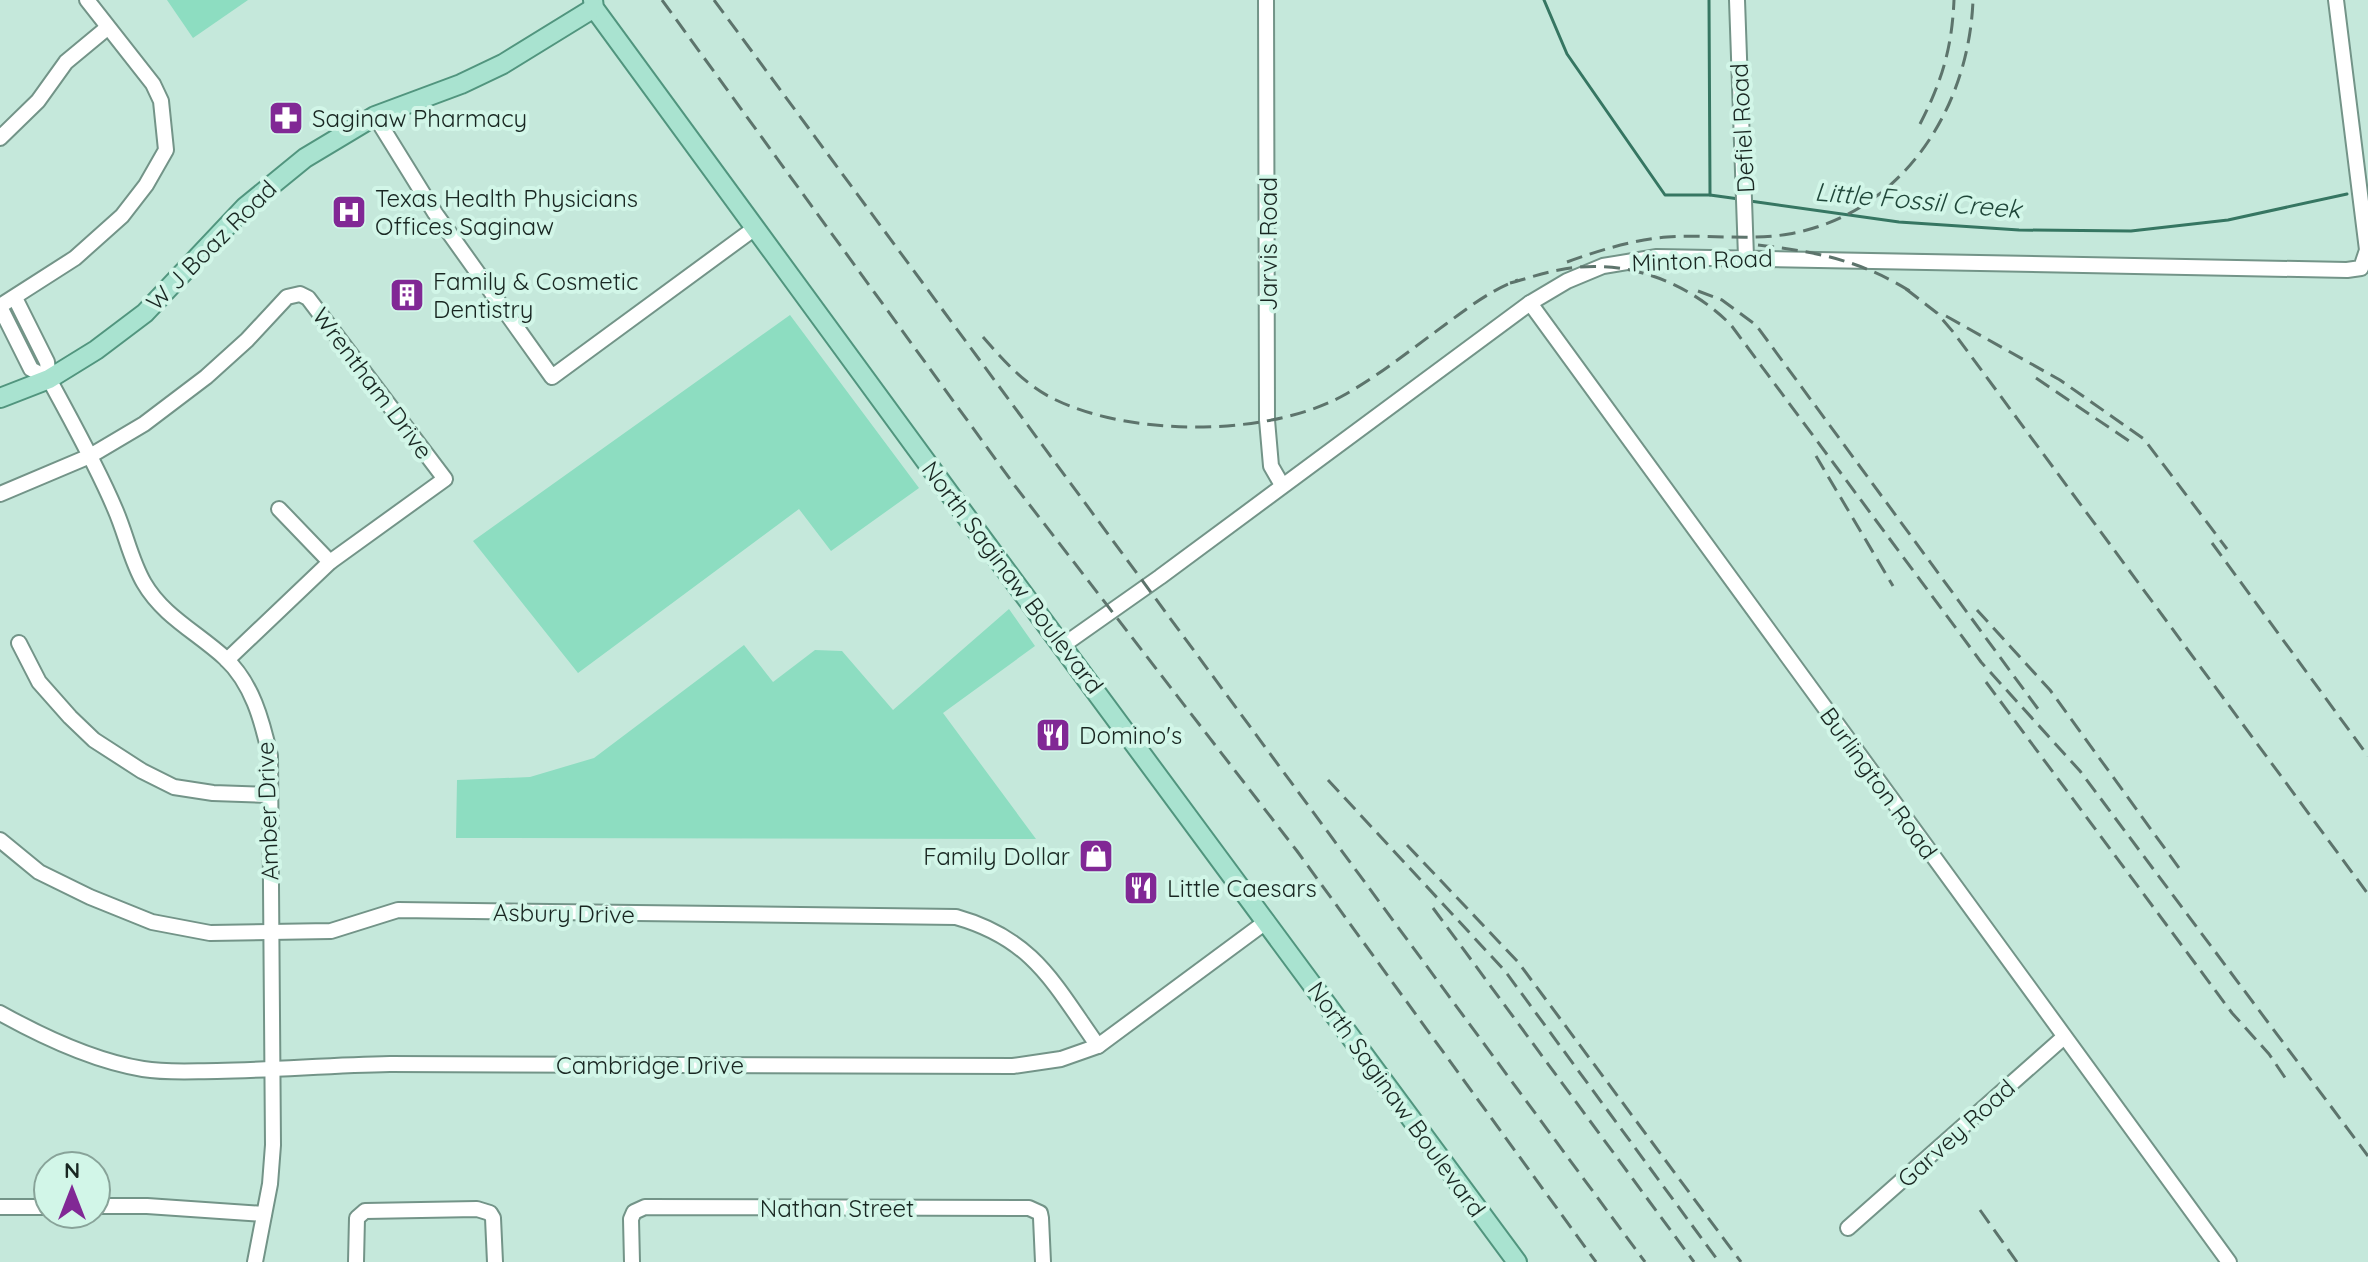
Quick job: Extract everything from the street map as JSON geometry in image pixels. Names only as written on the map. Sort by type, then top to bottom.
[{"type":"main road","name":"W J Boaz Road","points":[[0,398],[49,379],[96,350],[145,313],[237,215],[281,175],[319,149],[375,116],[461,84],[503,64],[589,3]]},
{"type":"main road","name":"North Saginaw Boulevard","points":[[589,3],[1517,1262]]},
{"type":"street","points":[[49,379],[31,369],[0,306],[75,258],[122,216],[146,185],[166,150],[161,101],[153,84],[87,0]]},
{"type":"street","name":"Jarvis Road","points":[[1266,0],[1267,420],[1271,466],[1282,485]]},
{"type":"street","name":"Defiel Road","points":[[1737,0],[1746,257]]},
{"type":"street","name":"Minton Road","points":[[1062,646],[1530,303],[1567,281],[1603,266],[1657,257],[1746,257],[1963,264],[2361,268],[2367,250],[2336,0]]},
{"type":"street","points":[[0,138],[38,101],[66,62],[107,28]]},
{"type":"street","points":[[375,116],[435,213],[552,377],[755,228]]},
{"type":"street","name":"Wrentham Drive","points":[[90,456],[144,424],[206,377],[247,340],[283,300],[296,294],[304,295],[312,301],[445,479],[330,562]]},
{"type":"street","points":[[15,298],[46,361],[49,379]]},
{"type":"street","name":"Burlington Road","points":[[1530,303],[2229,1262]]},
{"type":"street","name":"Amber Drive","points":[[49,379],[115,509],[145,585],[165,610],[227,660],[245,682],[264,727],[270,756],[273,1145],[255,1262]]},
{"type":"street","points":[[0,494],[90,456]]},
{"type":"street","points":[[227,660],[330,562],[279,509]]},
{"type":"street","points":[[19,643],[39,682],[70,717],[94,740],[142,771],[174,787],[213,793],[270,795]]},
{"type":"street","name":"Asbury Drive","points":[[0,840],[39,872],[130,914],[152,922],[210,933],[331,931],[398,910],[956,917],[999,932],[1039,962],[1098,1046]]},
{"type":"street","name":"Cambridge Drive","points":[[0,1013],[48,1037],[133,1067],[169,1071],[390,1064],[1013,1066],[1061,1059],[1098,1046],[1267,921]]},
{"type":"street","name":"Garvey Road","points":[[1848,1228],[2064,1037]]},
{"type":"street","points":[[112,1206],[264,1214]]},
{"type":"street","points":[[0,1207],[32,1207]]},
{"type":"street","name":"Nathan Street","points":[[632,1262],[631,1219],[634,1212],[645,1207],[1029,1208],[1040,1213],[1043,1262]]},
{"type":"street","points":[[356,1262],[357,1218],[365,1211],[477,1209],[490,1213],[495,1226],[495,1262]]},
{"type":"green space","points":[[167,0],[248,0],[193,38]]},
{"type":"green space","points":[[790,315],[919,488],[831,551],[799,509],[578,673],[473,541]]},
{"type":"green space","points":[[1009,609],[1035,646],[943,713],[1036,839],[456,838],[457,780],[530,777],[594,758],[744,645],[773,682],[815,650],[842,651],[893,710]]},
{"type":"waterway","name":"Little Fossil Creek","points":[[1544,0],[1567,54],[1665,195],[1710,195],[1739,199]]},
{"type":"waterway","points":[[1709,0],[1710,195]]},
{"type":"waterway","name":"Little Fossil Creek","points":[[1750,201],[1899,222],[2019,230],[2131,231],[2228,220],[2347,194]]},
{"type":"railway","points":[[662,0],[1015,486],[1297,851],[1596,1262]]},
{"type":"railway","points":[[714,0],[1645,1262]]},
{"type":"railway","points":[[1920,124],[1944,64],[1954,0]]},
{"type":"railway","points":[[1567,262],[1654,238],[1789,234],[1829,223],[1865,204],[1896,180],[1922,150],[1943,117],[1969,41],[1973,0]]},
{"type":"railway","points":[[1758,245],[1801,251],[1859,266],[1916,295]]},
{"type":"railway","points":[[1510,283],[1553,271],[1583,267],[1629,270],[1673,284],[1713,309],[1731,325],[1981,662],[2080,771],[2368,1156]]},
{"type":"railway","points":[[983,337],[1007,364],[1035,388],[1087,412],[1162,426],[1242,425],[1315,408],[1346,394],[1480,299],[1518,280]]},
{"type":"railway","points":[[1906,289],[1937,313],[1954,333],[2368,894]]},
{"type":"railway","points":[[1698,291],[1722,300],[1756,325],[2041,713]]},
{"type":"railway","points":[[1946,316],[2060,380],[2144,439],[2227,549]]},
{"type":"railway","points":[[2036,378],[2129,441]]},
{"type":"railway","points":[[1816,456],[1893,586]]},
{"type":"railway","points":[[2212,543],[2368,756]]},
{"type":"railway","points":[[1977,610],[2050,690],[2179,868]]},
{"type":"railway","points":[[1986,682],[2232,1013],[2269,1054],[2288,1082]]},
{"type":"railway","points":[[1328,780],[1505,971],[1719,1262]]},
{"type":"railway","points":[[1407,845],[1518,962],[1741,1262]]},
{"type":"railway","points":[[1433,908],[1694,1262]]},
{"type":"railway","points":[[1980,1210],[2017,1262]]},
{"type":"place","name":"Saginaw Pharmacy","points":[[286,118]]},
{"type":"place","name":"Texas Health Physicians Offices Saginaw","points":[[349,212]]},
{"type":"place","name":"Family & Cosmetic Dentistry","points":[[407,295]]},
{"type":"place","name":"Domino's","points":[[1053,735]]},
{"type":"place","name":"Family Dollar","points":[[1096,856]]},
{"type":"place","name":"Little Caesars","points":[[1141,888]]}]
